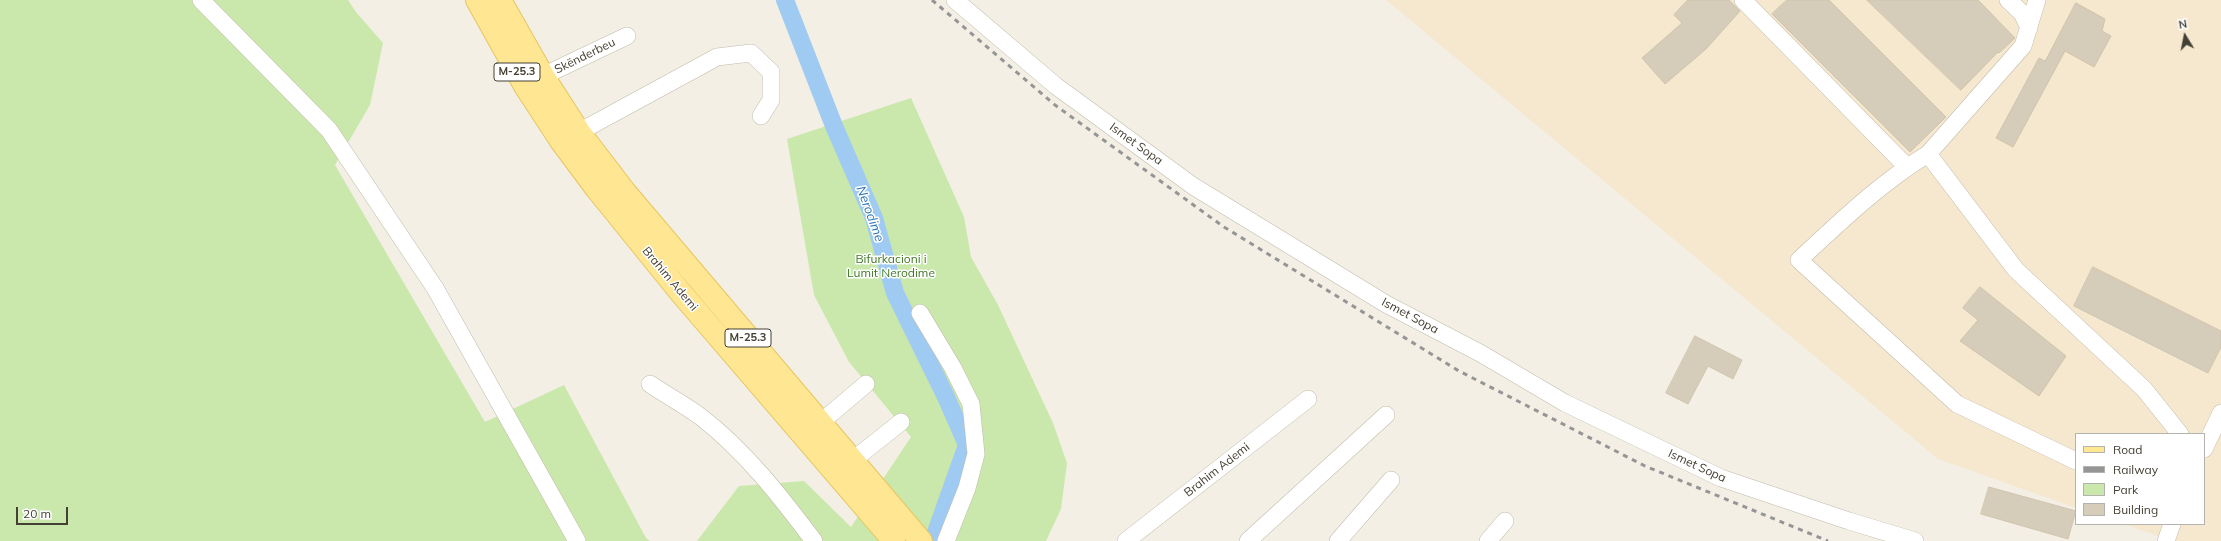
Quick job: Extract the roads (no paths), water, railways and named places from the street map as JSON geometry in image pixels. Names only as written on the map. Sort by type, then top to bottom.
[{"type":"main road","name":"Brahim Ademi","points":[[477,0],[524,86],[561,141],[596,188],[681,293],[892,540]]},
{"type":"main road","name":"Brahim Ademi","points":[[500,0],[543,76],[579,132],[662,239],[921,541]]},
{"type":"street","points":[[201,0],[329,130],[435,288],[577,541]]},
{"type":"street","name":"Ismet Sopa","points":[[955,0],[1056,86],[1193,186],[1386,304],[1480,353],[1565,403],[1721,478],[1915,541]]},
{"type":"street","points":[[1743,0],[1907,167]]},
{"type":"street","points":[[2008,0],[2022,13],[2029,28]]},
{"type":"street","points":[[2037,0],[2023,46],[1928,154],[1907,167],[1849,214],[1799,260],[1957,404],[2075,461]]},
{"type":"street","name":"Skënderbeu","points":[[543,76],[627,36]]},
{"type":"street","points":[[579,132],[717,57],[750,53],[771,72],[771,100],[761,116]]},
{"type":"street","points":[[1928,154],[2016,270],[2144,389],[2179,433]]},
{"type":"street","points":[[920,313],[953,368],[971,404],[976,454],[967,488],[946,541]]},
{"type":"street","points":[[650,384],[700,417],[732,444],[769,481],[814,541]]},
{"type":"street","points":[[820,423],[866,384]]},
{"type":"street","name":"Brahim Ademi","points":[[1126,541],[1308,399]]},
{"type":"street","points":[[2205,447],[2221,414]]},
{"type":"street","points":[[1248,541],[1386,415]]},
{"type":"street","points":[[852,461],[902,422]]},
{"type":"street","points":[[1338,541],[1390,480]]},
{"type":"street","points":[[1488,541],[1505,521]]},
{"type":"street","points":[[2166,541],[2172,525]]},
{"type":"waterway","name":"Nerodime","points":[[785,0],[834,126],[874,218],[895,293],[946,397],[967,445],[934,538]]},
{"type":"railway","points":[[932,0],[1055,105],[1224,227],[1459,371],[1645,466],[1828,541]]},
{"type":"park label","name":"Bifurkacioni i Lumit Nerodime","points":[[891,266]]}]
